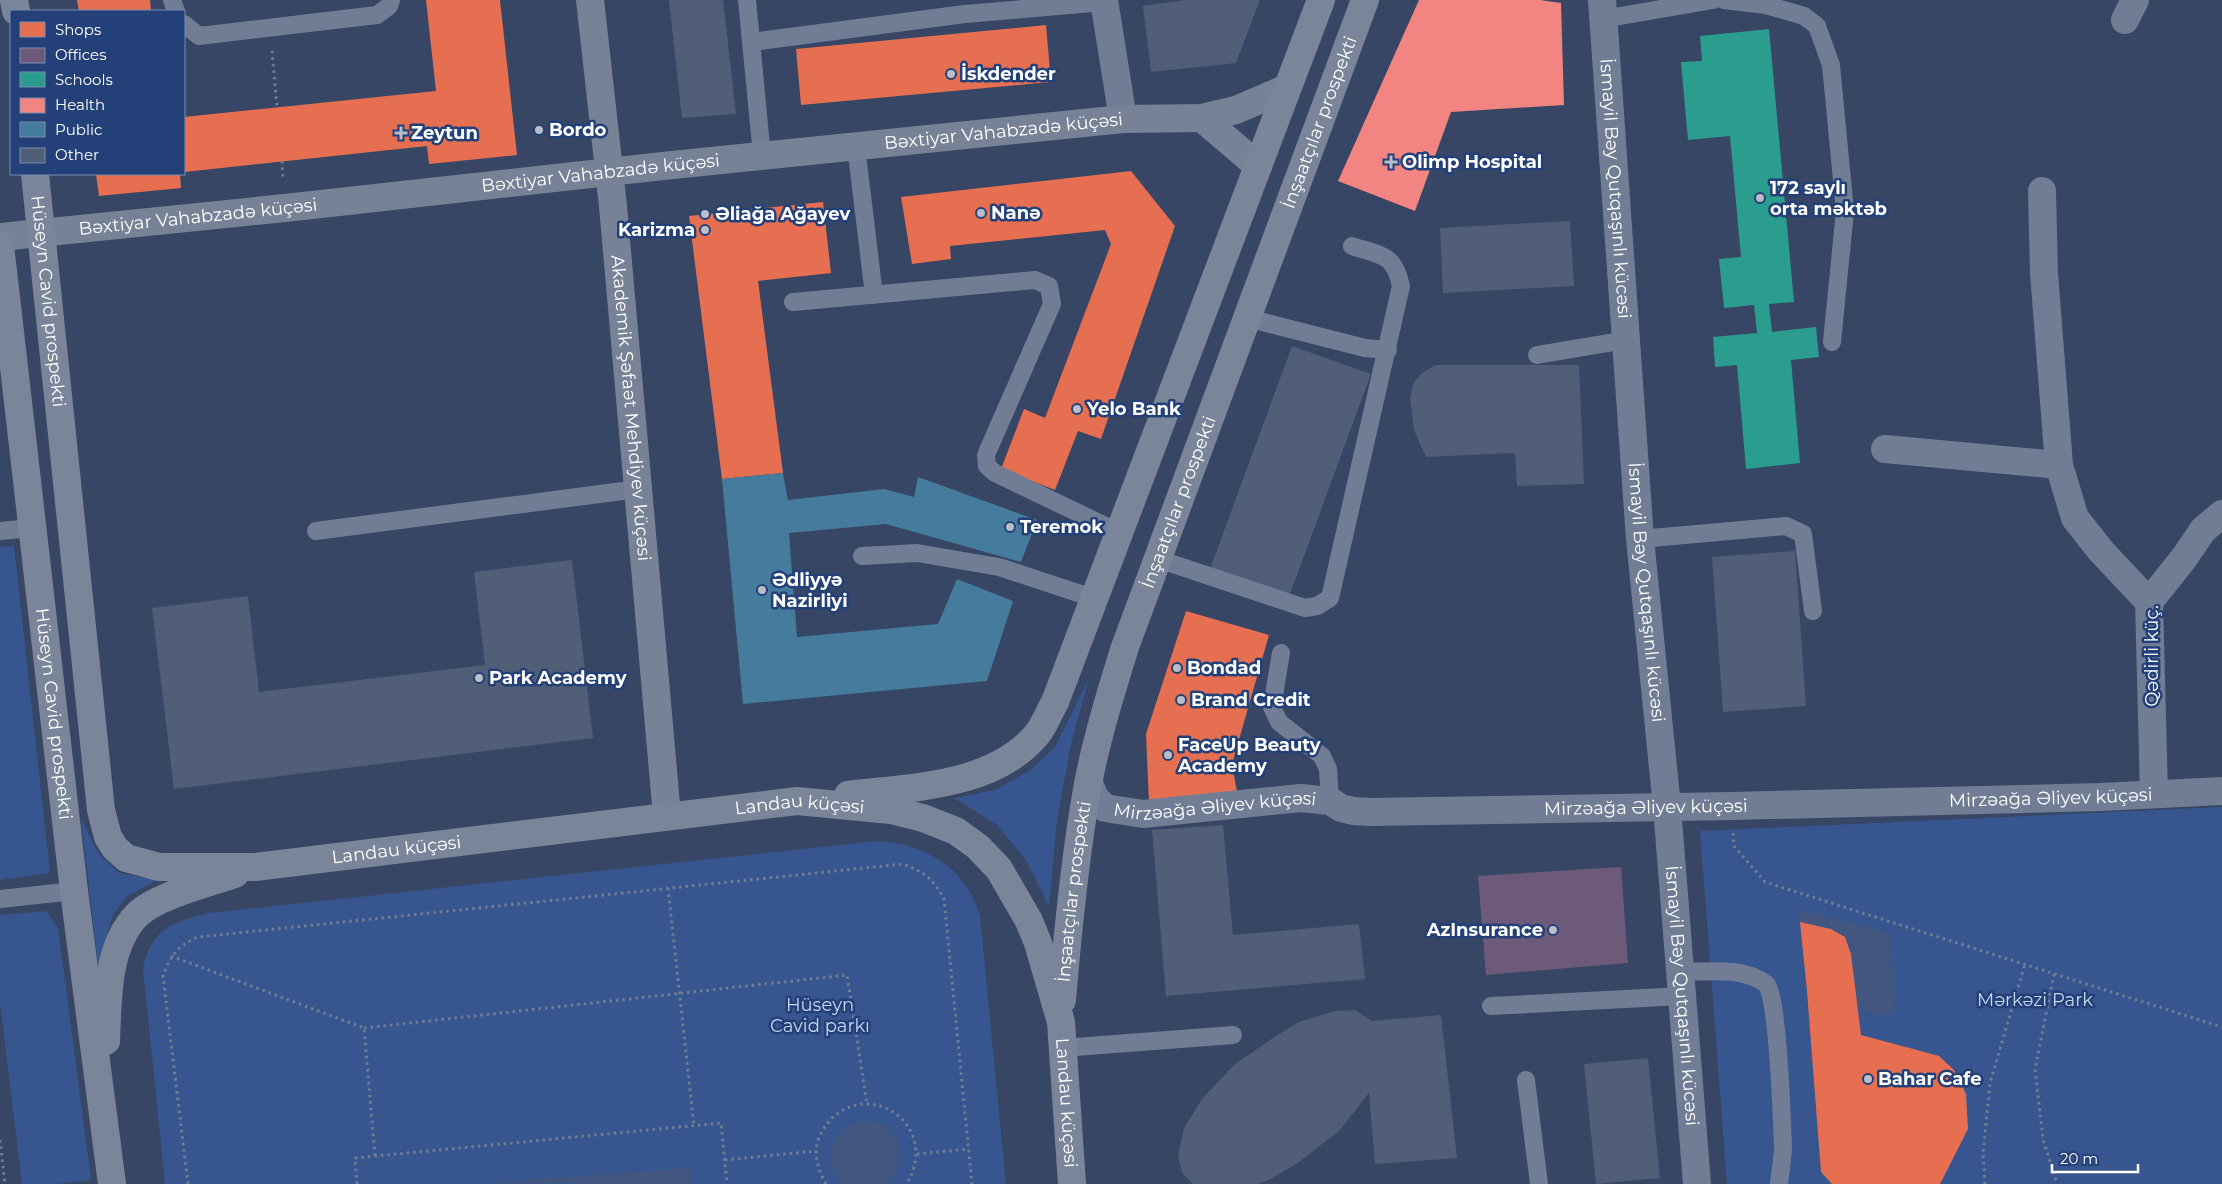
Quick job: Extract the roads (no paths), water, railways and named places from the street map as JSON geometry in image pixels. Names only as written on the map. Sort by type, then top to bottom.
[{"type":"main road","points":[[797,801],[945,782],[979,773],[999,764],[1018,751],[1038,732],[1055,702],[1321,0]]},
{"type":"main road","name":"İnşaatçılar prospekti","points":[[1061,1035],[1074,879],[1088,783],[1105,711],[1125,647],[1247,318],[1274,251],[1365,0]]},
{"type":"main road","name":"Hüseyn Cavid prospekti","points":[[34,175],[42,233],[101,810],[108,837],[126,858],[140,863],[159,866],[256,866]]},
{"type":"main road","name":"Hüseyn Cavid prospekti","points":[[0,245],[74,891],[112,1184]]},
{"type":"main road","name":"Landau küçəsi","points":[[256,866],[797,801],[891,810],[923,818],[956,831],[978,847],[999,869],[1029,921],[1049,977],[1061,1035],[1072,1184]]},
{"type":"main road","points":[[103,1108],[108,1008],[112,970],[120,940],[137,916],[164,899],[256,866]]},
{"type":"street","name":"Akademik Şəfaət Mehdiyev küçəsi","points":[[590,0],[609,172],[667,816]]},
{"type":"street","points":[[1104,1],[1123,119]]},
{"type":"street","name":"İsmayil Bəy Qutqaşınlı kücəsi","points":[[1603,10],[1640,539],[1668,807],[1696,1184]]},
{"type":"street","name":"Bəxtiyar Vahabzadə küçəsi","points":[[0,237],[1123,119],[1202,118],[1236,110],[1288,88]]},
{"type":"street","points":[[1202,118],[1258,166]]},
{"type":"street","points":[[2042,191],[2044,273],[2060,465],[2076,518],[2101,551],[2149,602]]},
{"type":"street","points":[[1885,449],[2060,465]]},
{"type":"street","name":"Qədirli küç.","points":[[2154,794],[2149,602],[2184,558],[2203,530],[2222,514]]},
{"type":"street","name":"Mirzəağa Əliyev küçəsi","points":[[1088,783],[1095,798],[1105,808],[1144,814],[1301,798],[1330,801],[1340,808],[1370,812],[1668,807],[2222,791]]},
{"type":"lane","points":[[185,25],[199,36],[270,28],[376,15],[388,6],[391,0]]},
{"type":"lane","points":[[747,0],[762,156]]},
{"type":"lane","points":[[1603,10],[1713,0]]},
{"type":"lane","points":[[1724,0],[1766,5],[1804,16],[1817,26],[1831,65],[1845,211],[1832,342]]},
{"type":"lane","points":[[752,42],[964,7],[1104,1]]},
{"type":"lane","points":[[856,146],[874,294]]},
{"type":"lane","points":[[1158,559],[1305,608],[1317,606],[1330,598],[1388,350],[1401,286],[1397,270],[1390,260],[1352,246]]},
{"type":"lane","points":[[792,302],[1035,280],[1049,286],[1052,304],[986,455],[987,466],[995,473],[1118,532]]},
{"type":"lane","points":[[1247,318],[1364,348],[1388,350]]},
{"type":"lane","points":[[1536,355],[1626,340]]},
{"type":"lane","points":[[316,531],[638,489]]},
{"type":"lane","points":[[1640,539],[1786,526],[1804,534],[1813,611]]},
{"type":"lane","points":[[0,531],[31,528]]},
{"type":"lane","points":[[862,556],[916,553],[999,567],[1093,598]]},
{"type":"lane","points":[[1281,652],[1272,707],[1280,722],[1322,756],[1328,769],[1330,801]]},
{"type":"lane","points":[[0,899],[74,891]]},
{"type":"lane","points":[[1491,1006],[1682,984],[1735,971],[1767,985],[1772,992],[1776,1022],[1783,1148],[1779,1184]]},
{"type":"lane","points":[[1061,1035],[1233,1035]]},
{"type":"lane","points":[[1526,1080],[1539,1184]]},
{"type":"place","name":"İskdender","points":[[951,74]]},
{"type":"place","name":"Bordo","points":[[539,130]]},
{"type":"place","name":"Zeytun","points":[[401,133]]},
{"type":"place","name":"Olimp Hospital","points":[[1391,162]]},
{"type":"place","name":"172 saylı orta məktəb","points":[[1760,198]]},
{"type":"place","name":"Nanə","points":[[981,213]]},
{"type":"place","name":"Əliağa Ağayev","points":[[705,214]]},
{"type":"place","name":"Karizma","points":[[705,230]]},
{"type":"place","name":"Yelo Bank","points":[[1077,409]]},
{"type":"place","name":"Teremok","points":[[1010,527]]},
{"type":"place","name":"Ədliyyə Nazirliyi","points":[[762,590]]},
{"type":"place","name":"Bondad","points":[[1177,668]]},
{"type":"place","name":"Park Academy","points":[[479,678]]},
{"type":"place","name":"Brand Credit","points":[[1181,700]]},
{"type":"place","name":"FaceUp Beauty Academy","points":[[1168,755]]},
{"type":"place","name":"AzInsurance","points":[[1553,930]]},
{"type":"place","name":"Bahar Cafe","points":[[1868,1079]]},
{"type":"park label","name":"Mərkəzi Park","points":[[2035,1000]]},
{"type":"park label","name":"Hüseyn Cavid parkı","points":[[820,1015]]}]
